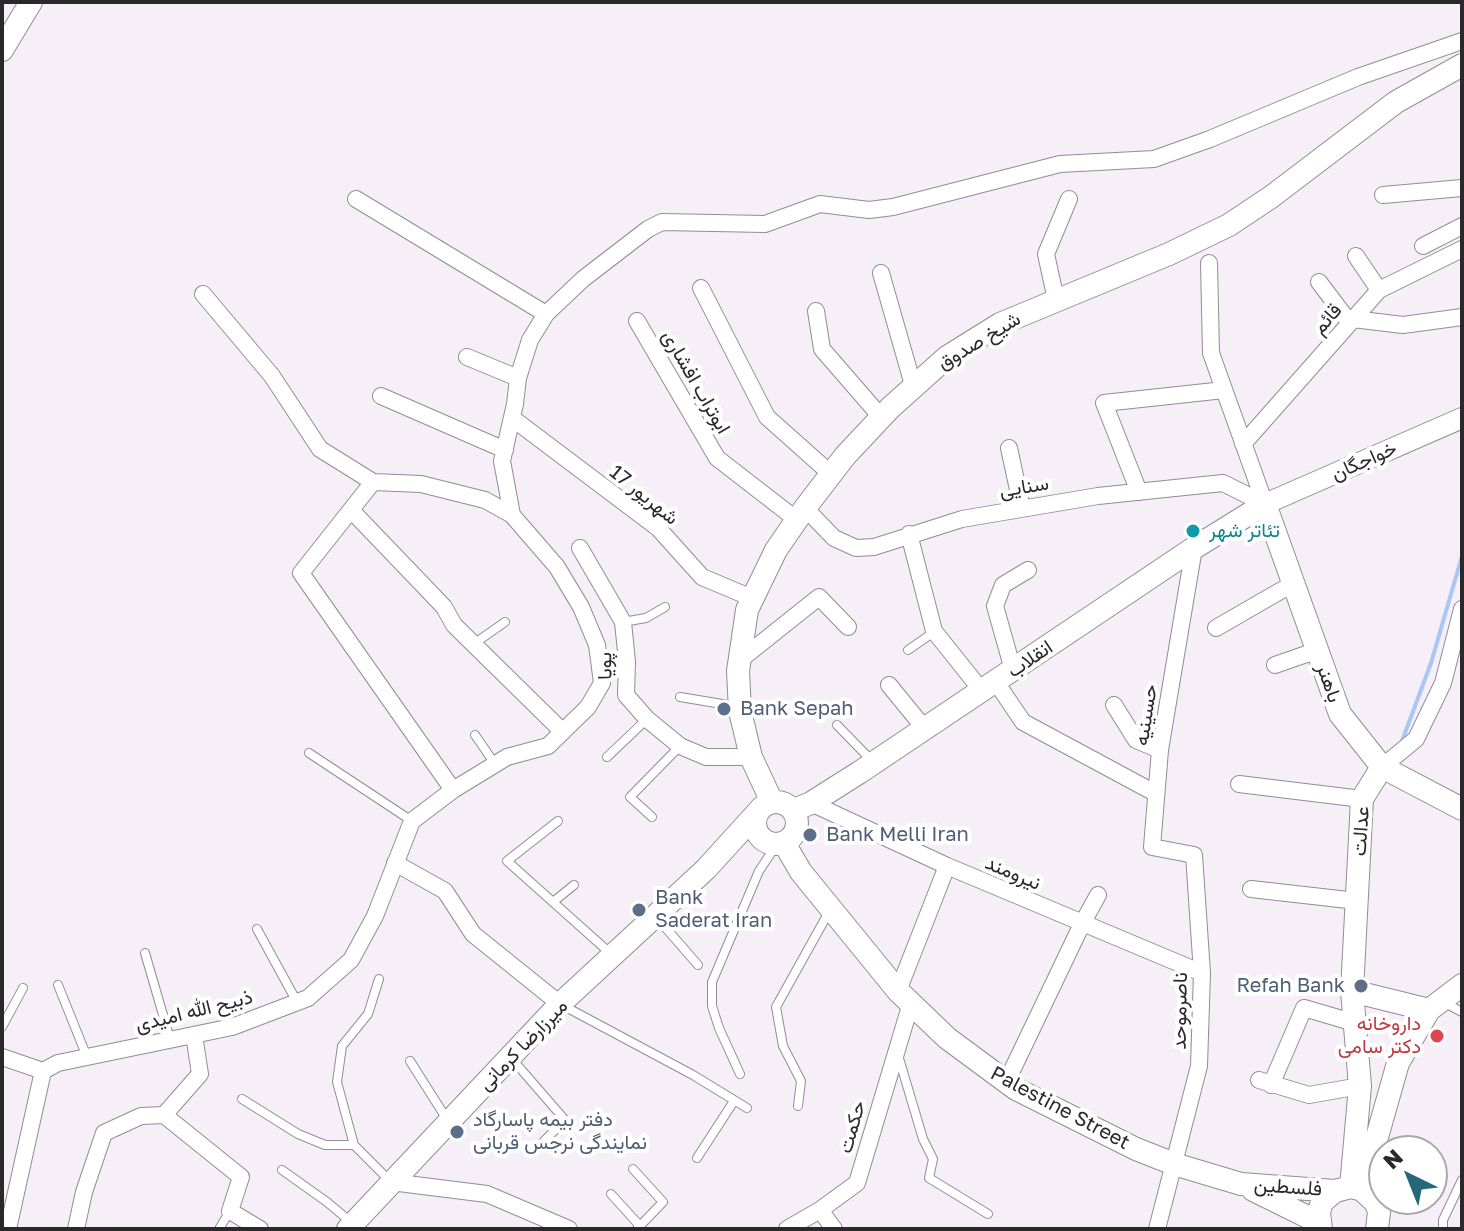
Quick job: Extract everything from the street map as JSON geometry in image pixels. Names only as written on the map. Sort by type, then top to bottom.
[{"type":"main road","points":[[2,50],[31,2]]},
{"type":"main road","name":"شیخ صدوق","points":[[774,842],[755,828],[764,808],[740,707],[740,660],[747,610],[776,550],[831,474],[881,417],[947,357],[980,336],[1229,225],[1396,102],[1462,65]]},
{"type":"main road","name":"انقلاب","points":[[802,806],[874,763],[1194,548],[1265,504]]},
{"type":"main road","name":"باهنر","points":[[1265,504],[1340,714],[1382,767],[1462,809]]},
{"type":"main road","name":"عدالت","points":[[1349,1189],[1360,1086],[1352,991],[1362,799],[1382,767]]},
{"type":"main road","points":[[784,802],[802,806],[794,835],[706,869],[764,808],[784,802]]},
{"type":"main road","name":"Palestine Street","points":[[774,842],[904,997],[947,1038],[1006,1083],[1080,1122],[1174,1164],[1241,1184]]},
{"type":"main road","name":"میرزارضا کرمانی","points":[[353,1227],[391,1182],[560,1004],[706,869]]},
{"type":"main road","points":[[1383,1135],[1398,1063],[1435,1005],[1462,985]]},
{"type":"main road","points":[[1352,991],[1435,1005]]},
{"type":"main road","points":[[1241,1184],[1319,1225],[1322,1202],[1349,1189],[1368,1173]]},
{"type":"main road","name":"فلسطین","points":[[1241,1184],[1349,1189]]},
{"type":"main road","points":[[1349,1189],[1376,1203],[1379,1212],[1377,1229]]},
{"type":"street","points":[[512,515],[502,461],[518,378],[530,340],[546,314],[583,279],[648,229],[662,222],[765,224],[820,204],[869,210],[893,207],[1060,164],[1154,159],[1358,77],[1462,41]]},
{"type":"street","points":[[1383,195],[1462,188]]},
{"type":"street","points":[[356,199],[546,314]]},
{"type":"street","points":[[1056,300],[1046,254],[1069,199]]},
{"type":"street","points":[[1423,246],[1460,233]]},
{"type":"street","name":"قائم","points":[[1243,444],[1379,290],[1462,249]]},
{"type":"street","points":[[1356,256],[1379,290]]},
{"type":"street","points":[[1209,263],[1211,353],[1265,504]]},
{"type":"street","points":[[881,273],[913,385]]},
{"type":"street","points":[[1319,282],[1352,321],[1403,325],[1462,317]]},
{"type":"street","points":[[701,288],[767,417],[831,474]]},
{"type":"street","points":[[203,294],[272,376],[320,449],[373,482],[421,484],[485,500],[512,515],[557,567],[581,607],[597,645],[602,683],[588,707],[563,732],[548,746],[507,757],[453,790],[412,821]]},
{"type":"street","points":[[816,311],[822,349],[881,417]]},
{"type":"street","name":"ابوتراب افشاری","points":[[637,321],[717,458],[801,514]]},
{"type":"street","points":[[467,357],[518,378]]},
{"type":"street","points":[[1139,492],[1104,403],[1224,390]]},
{"type":"street","points":[[381,396],[505,450]]},
{"type":"street","name":"17 شهریور","points":[[512,418],[658,528],[702,577],[752,598]]},
{"type":"street","name":"خواجگان","points":[[1265,504],[1462,418]]},
{"type":"street","points":[[1009,448],[1022,508]]},
{"type":"street","points":[[373,482],[301,573],[453,790]]},
{"type":"street","name":"سنایی","points":[[801,514],[834,538],[856,548],[874,547],[962,519],[1139,492],[1223,483],[1265,504]]},
{"type":"street","points":[[351,510],[444,607],[454,625],[475,643],[530,703],[563,732]]},
{"type":"street","points":[[909,534],[934,631],[997,681],[1023,722],[1155,793]]},
{"type":"street","name":"پویا","points":[[580,548],[623,622],[626,695],[647,719],[680,746],[706,757],[751,757]]},
{"type":"street","name":"حسینیه","points":[[1194,548],[1160,750],[1152,847],[1194,855]]},
{"type":"street","points":[[997,681],[995,606],[1003,585],[1028,570]]},
{"type":"street","points":[[1216,628],[1294,583]]},
{"type":"street","points":[[740,660],[819,597],[848,627]]},
{"type":"street","points":[[1382,767],[1416,739],[1443,683],[1462,613]]},
{"type":"street","points":[[1275,665],[1318,650]]},
{"type":"street","points":[[889,685],[925,729]]},
{"type":"street","points":[[1114,705],[1136,740],[1160,750]]},
{"type":"street","points":[[1239,784],[1362,799]]},
{"type":"street","name":"نیرومند","points":[[802,806],[1202,973]]},
{"type":"street","name":"ذبیح الله امیدی","points":[[43,1071],[58,1063],[232,1027],[308,998],[351,960],[375,916],[412,821]]},
{"type":"street","name":"ناصرموحد","points":[[1157,1229],[1199,1066],[1202,973],[1194,855]]},
{"type":"street","points":[[395,863],[445,891],[473,934],[560,1004]]},
{"type":"street","name":"حکمت","points":[[787,1229],[857,1183],[896,1048],[904,997],[947,866]]},
{"type":"street","points":[[1251,889],[1357,901]]},
{"type":"street","points":[[1006,1083],[1098,895]]},
{"type":"street","points":[[1355,1023],[1304,1008],[1265,1082],[1309,1095],[1360,1086]]},
{"type":"street","points":[[164,1115],[200,1074],[194,1035]]},
{"type":"street","points":[[2,1057],[43,1071],[8,1199],[8,1229]]},
{"type":"street","points":[[76,1229],[84,1192],[104,1133],[141,1116],[164,1115],[241,1177],[230,1211],[260,1229]]},
{"type":"street","points":[[391,1182],[487,1194],[569,1229]]},
{"type":"street","points":[[820,1210],[834,1229]]},
{"type":"lane","points":[[623,622],[646,618],[665,607]]},
{"type":"lane","points":[[475,643],[505,622]]},
{"type":"lane","points":[[908,650],[934,631]]},
{"type":"lane","points":[[680,697],[740,707]]},
{"type":"lane","points":[[607,757],[647,719]]},
{"type":"lane","points":[[837,725],[874,763]]},
{"type":"lane","points":[[475,735],[496,764]]},
{"type":"lane","points":[[652,817],[630,797],[680,746]]},
{"type":"lane","points":[[309,753],[412,821]]},
{"type":"lane","points":[[558,821],[507,861],[612,956]]},
{"type":"lane","points":[[740,1074],[715,1017],[712,982],[774,842]]},
{"type":"lane","points":[[553,902],[574,885]]},
{"type":"lane","points":[[798,1106],[801,1081],[783,1046],[776,1007],[830,909]]},
{"type":"lane","points":[[655,916],[698,965]]},
{"type":"lane","points":[[257,929],[297,1002]]},
{"type":"lane","points":[[145,953],[170,1039]]},
{"type":"lane","points":[[379,979],[368,1014],[342,1046],[337,1082],[354,1145],[391,1182]]},
{"type":"lane","points":[[58,985],[87,1057]]},
{"type":"lane","points":[[2,1027],[23,988]]},
{"type":"lane","points":[[560,1004],[693,1075],[747,1108]]},
{"type":"lane","points":[[1435,1005],[1462,1012]]},
{"type":"lane","points":[[896,1048],[923,1139],[933,1159],[929,1178],[988,1214]]},
{"type":"lane","points":[[512,1058],[565,1120],[543,1142]]},
{"type":"lane","points":[[410,1061],[449,1123]]},
{"type":"lane","points":[[242,1099],[298,1134],[325,1145],[354,1145]]},
{"type":"lane","points":[[697,1158],[734,1101]]},
{"type":"lane","points":[[611,1194],[638,1227],[663,1202],[633,1169]]},
{"type":"lane","points":[[282,1170],[327,1202],[353,1227]]},
{"type":"lane","points":[[1443,1229],[1443,1220],[1462,1180]]},
{"type":"lane","points":[[219,1229],[230,1211]]},
{"type":"waterway","points":[[1402,741],[1431,663],[1462,556]]},
{"type":"place","name":"تئاتر شهر","points":[[1193,531]]},
{"type":"place","name":"Bank Sepah","points":[[724,709]]},
{"type":"place","name":"Bank Melli Iran","points":[[810,835]]},
{"type":"place","name":"Bank Saderat Iran","points":[[639,910]]},
{"type":"place","name":"Refah Bank","points":[[1361,986]]},
{"type":"place","name":"داروخانه دکتر سامی","points":[[1437,1036]]},
{"type":"place","name":"دفتر بیمه پاسارگاد نمایندگی نرجس قربانی","points":[[457,1132]]}]
